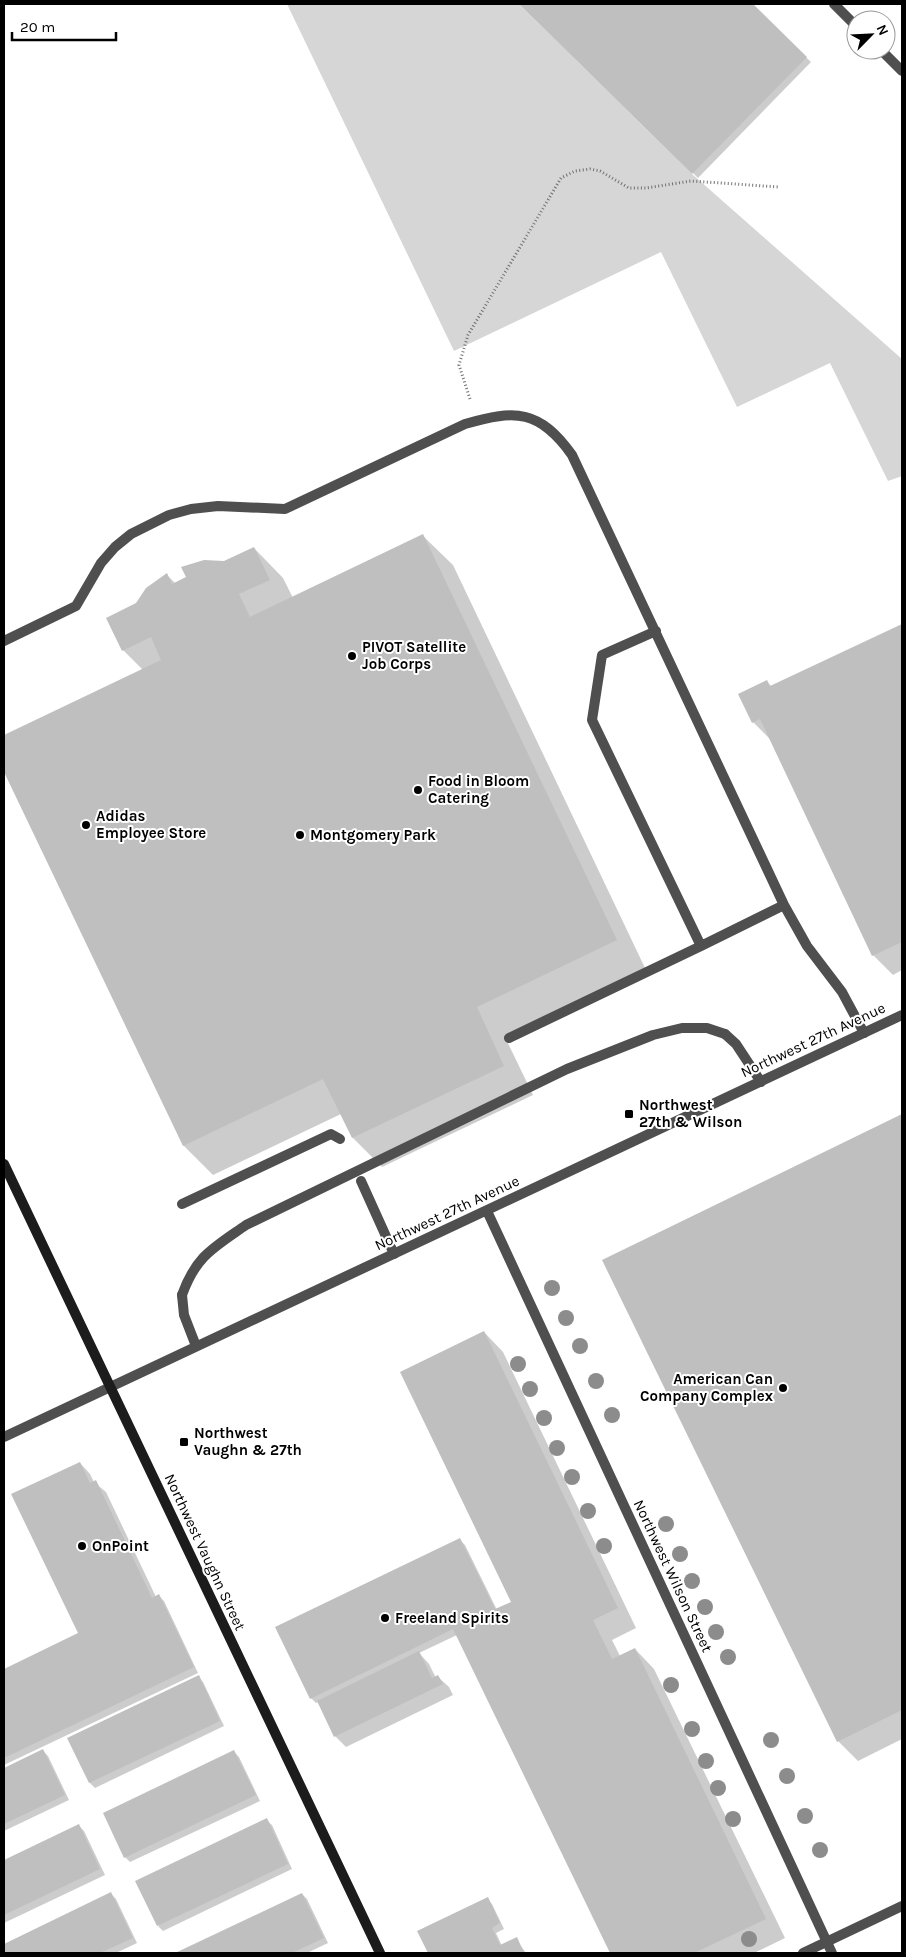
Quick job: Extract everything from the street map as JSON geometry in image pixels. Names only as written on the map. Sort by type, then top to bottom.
[{"type":"main road","name":"Northwest Vaughn Street","points":[[4,1164],[380,1953]]},
{"type":"street","points":[[834,4],[846,16]]},
{"type":"street","points":[[4,641],[76,606],[101,563],[115,547],[131,534],[169,515],[191,509],[218,506],[284,510],[477,421],[505,415],[530,418],[548,426],[572,455],[784,905],[808,946],[842,992],[864,1033]]},
{"type":"street","points":[[656,632],[602,655],[592,720],[701,946]]},
{"type":"street","points":[[509,1038],[784,905]]},
{"type":"street","name":"Northwest 27th Avenue","points":[[4,1437],[902,1015]]},
{"type":"street","points":[[196,1346],[184,1315],[182,1295],[189,1276],[206,1252],[246,1226],[558,1074],[653,1035],[682,1028],[707,1028],[725,1034],[736,1044],[761,1082]]},
{"type":"street","points":[[182,1204],[331,1134],[340,1139]]},
{"type":"street","points":[[362,1182],[394,1254]]},
{"type":"street","name":"Northwest Wilson Street","points":[[487,1211],[832,1953]]},
{"type":"street","points":[[803,1953],[902,1906]]},
{"type":"path","points":[[477,421],[459,365],[468,335],[561,178],[575,171],[590,169],[600,171],[629,188],[646,188],[691,181],[779,187]]},
{"type":"shaded area","points":[[287,4],[519,4],[692,174],[902,359],[902,476],[888,481],[830,363],[737,407],[661,252],[454,351]]},
{"type":"building","points":[[519,4],[753,4],[807,57],[692,174]]},
{"type":"building","name":"Montgomery Park","points":[[423,534],[617,940],[477,1007],[504,1066],[352,1138],[323,1079],[183,1146],[4,772],[4,735],[161,660],[151,637],[122,651],[106,618],[136,603],[146,588],[167,573],[172,584],[186,577],[181,567],[204,560],[224,561],[254,547],[270,580],[239,594],[250,617]]},
{"type":"building","points":[[902,624],[902,942],[872,956],[760,719],[752,723],[738,694],[767,680],[770,686]]},
{"type":"building","name":"American Can Company Complex","points":[[902,1114],[902,1710],[837,1742],[602,1260]]},
{"type":"building","points":[[484,1331],[618,1608],[593,1620],[612,1659],[635,1648],[766,1919],[694,1953],[610,1953],[453,1629],[310,1699],[275,1627],[460,1538],[495,1609],[511,1602],[400,1372]]},
{"type":"building","points":[[80,1462],[90,1483],[96,1480],[152,1598],[159,1594],[194,1667],[4,1758],[4,1669],[78,1633],[11,1494]]},
{"type":"building","points":[[419,1651],[432,1678],[438,1675],[443,1684],[334,1737],[317,1701]]},
{"type":"building","points":[[199,1675],[220,1721],[89,1783],[67,1738]]},
{"type":"building","points":[[43,1749],[65,1795],[4,1824],[4,1768]]},
{"type":"building","points":[[234,1750],[256,1795],[124,1858],[103,1813]]},
{"type":"building","points":[[267,1818],[288,1864],[157,1926],[135,1881]]},
{"type":"building","points":[[79,1824],[100,1869],[4,1915],[4,1860]]},
{"type":"building","points":[[111,1892],[133,1938],[100,1953],[4,1953],[4,1944]]},
{"type":"building","points":[[302,1893],[324,1938],[292,1953],[175,1953]]},
{"type":"building","points":[[488,1897],[500,1923],[492,1928],[500,1945],[517,1937],[524,1953],[428,1953],[417,1931]]},
{"type":"place","name":"PIVOT Satellite Job Corps","points":[[352,656]]},
{"type":"place","name":"Food in Bloom Catering","points":[[418,790]]},
{"type":"place","name":"Adidas Employee Store","points":[[86,825]]},
{"type":"place","name":"Montgomery Park","points":[[300,835]]},
{"type":"place","name":"Northwest 27th & Wilson","points":[[629,1114]]},
{"type":"place","name":"American Can Company Complex","points":[[783,1388]]},
{"type":"place","name":"Northwest Vaughn & 27th","points":[[184,1442]]},
{"type":"place","name":"OnPoint","points":[[82,1546]]},
{"type":"place","name":"Freeland Spirits","points":[[385,1618]]}]
